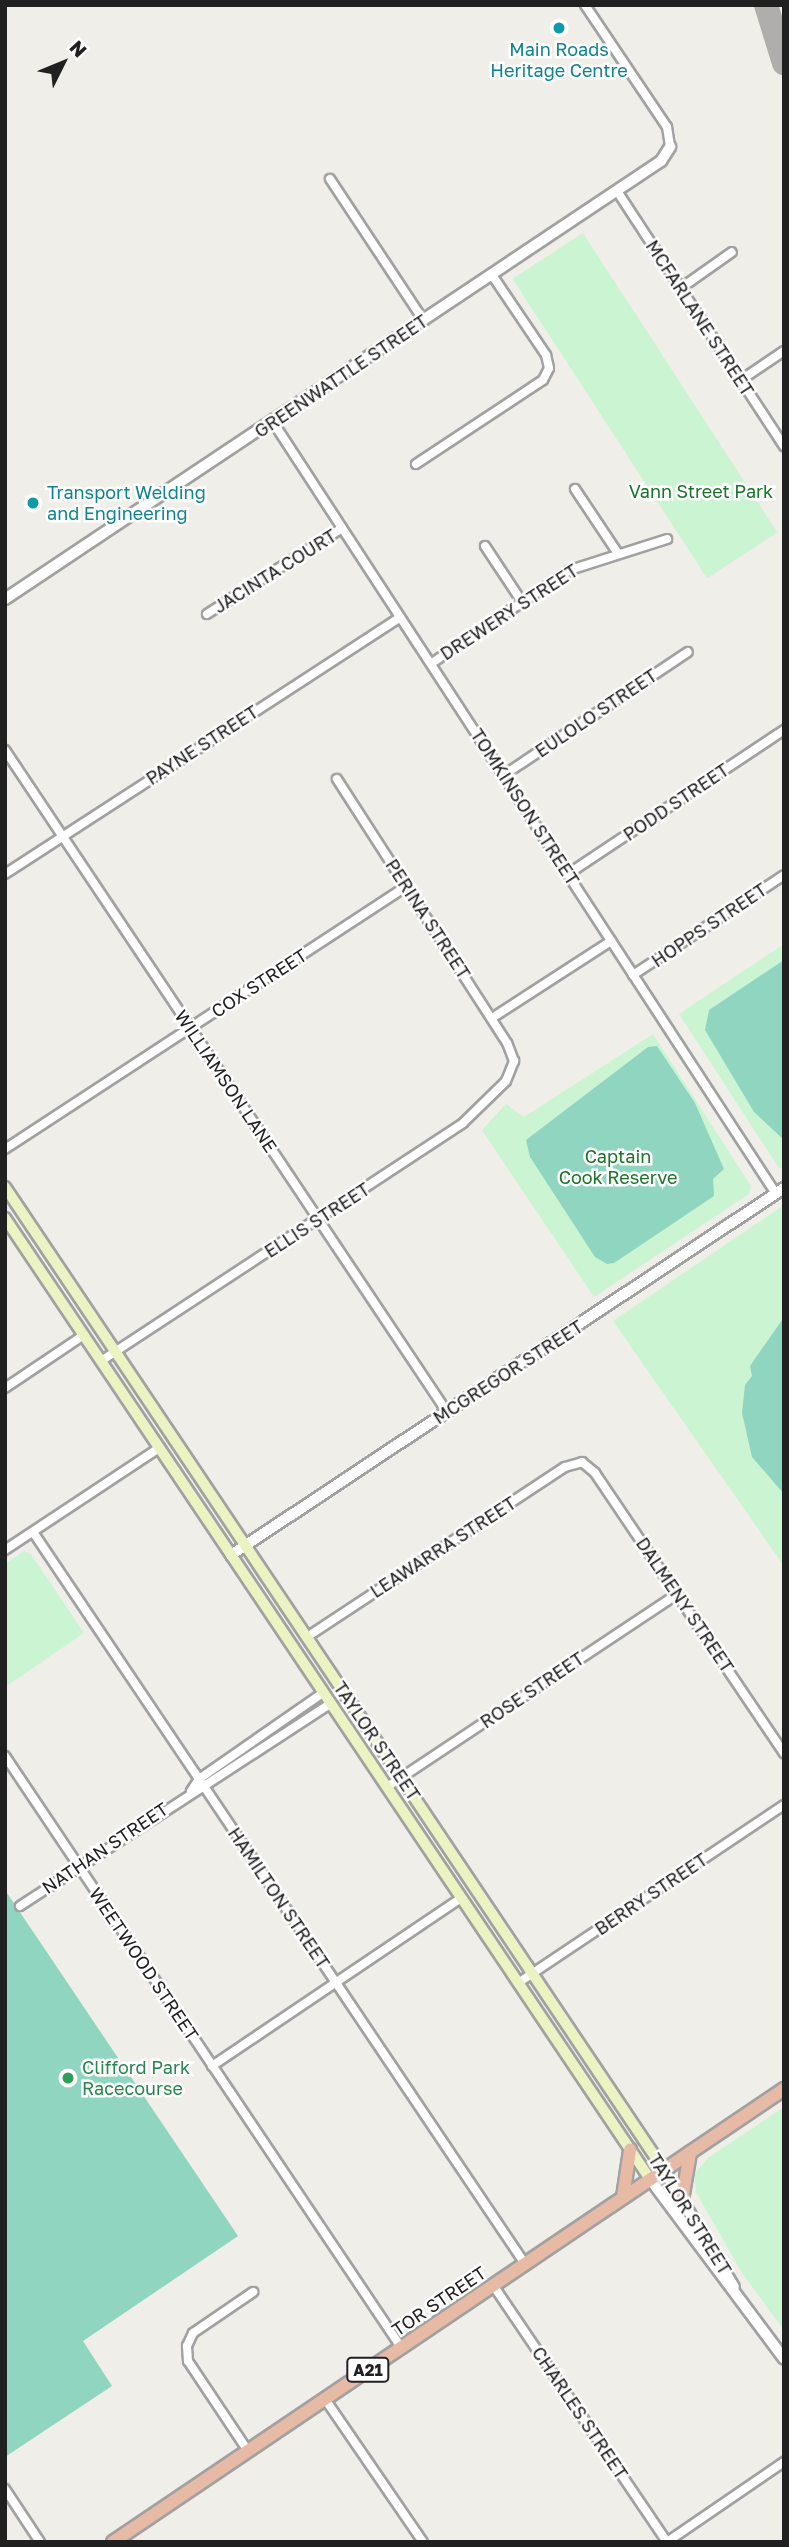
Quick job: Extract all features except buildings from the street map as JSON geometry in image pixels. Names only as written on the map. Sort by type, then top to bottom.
[{"type":"highway","name":"TOR STREET","points":[[113,2542],[784,2089]]},
{"type":"highway","points":[[623,2197],[630,2150]]},
{"type":"highway","points":[[682,2200],[690,2153]]},
{"type":"main road","name":"TAYLOR STREET","points":[[5,1187],[664,2171]]},
{"type":"main road","points":[[5,1200],[5,1216]]},
{"type":"main road","name":"TAYLOR STREET","points":[[5,1216],[650,2179]]},
{"type":"street","points":[[585,5],[667,127],[670,147]]},
{"type":"street","name":"GREENWATTLE STREET","points":[[5,599],[661,162],[670,147]]},
{"type":"street","points":[[330,180],[424,321]]},
{"type":"street","name":"MCFARLANE STREET","points":[[617,191],[784,446]]},
{"type":"street","points":[[681,288],[732,252]]},
{"type":"street","points":[[415,464],[543,380],[549,368],[546,355],[492,275]]},
{"type":"street","points":[[741,380],[784,351]]},
{"type":"street","name":"TOMKINSON STREET","points":[[273,422],[633,975],[780,1191]]},
{"type":"street","points":[[575,489],[617,552]]},
{"type":"street","name":"JACINTA COURT","points":[[207,614],[342,528]]},
{"type":"street","name":"DREWERY STREET","points":[[432,663],[570,570],[617,552],[667,539]]},
{"type":"street","points":[[485,546],[522,602]]},
{"type":"street","name":"PAYNE STREET","points":[[5,874],[400,617]]},
{"type":"street","name":"EULOLO STREET","points":[[504,775],[688,652]]},
{"type":"street","name":"PODD STREET","points":[[568,874],[784,730]]},
{"type":"street","name":"WILLIAMSON LANE","points":[[5,750],[447,1412]]},
{"type":"street","name":"PERINA STREET","points":[[337,779],[492,1018],[514,1061]]},
{"type":"street","name":"HOPPS STREET","points":[[633,975],[784,874]]},
{"type":"street","name":"COX STREET","points":[[5,1149],[407,886]]},
{"type":"street","points":[[492,1018],[611,941]]},
{"type":"street","name":"ELLIS STREET","points":[[101,1361],[479,1112],[506,1081],[514,1061]]},
{"type":"street","name":"MCGREGOR STREET","points":[[231,1555],[780,1191]]},
{"type":"street","points":[[5,1388],[83,1335]]},
{"type":"street","points":[[5,1550],[159,1448]]},
{"type":"street","name":"DALMENY STREET","points":[[582,1462],[595,1473],[784,1753]]},
{"type":"street","name":"LEAWARRA STREET","points":[[307,1637],[565,1467],[582,1462]]},
{"type":"street","name":"HAMILTON STREET","points":[[33,1532],[524,2264]]},
{"type":"street","name":"ROSE STREET","points":[[387,1787],[677,1594]]},
{"type":"street","name":"NATHAN STREET","points":[[20,1906],[191,1791],[324,1692]]},
{"type":"street","name":"NATHAN STREET","points":[[202,1783],[331,1703]]},
{"type":"street","name":"WEETWOOD STREET","points":[[5,1756],[401,2347]]},
{"type":"street","name":"BERRY STREET","points":[[518,1983],[784,1805]]},
{"type":"street","points":[[212,2066],[461,1898]]},
{"type":"street","name":"TAYLOR STREET","points":[[664,2171],[740,2300]]},
{"type":"street","name":"TAYLOR STREET","points":[[650,2179],[784,2359]]},
{"type":"street","name":"CHARLES STREET","points":[[493,2285],[667,2542]]},
{"type":"street","points":[[248,2451],[188,2361],[187,2346],[193,2333],[253,2292]]},
{"type":"street","points":[[325,2399],[423,2542]]},
{"type":"street","points":[[667,2542],[784,2462]]},
{"type":"street","points":[[5,2489],[40,2542]]},
{"type":"green space","name":"Vann Street Park","points":[[583,233],[777,532],[707,578],[513,279]]},
{"type":"green space","points":[[784,944],[784,1169],[779,1168],[679,1014]]},
{"type":"green space","points":[[784,960],[784,1140],[754,1112],[705,1030],[709,1010]]},
{"type":"green space","name":"Captain Cook Reserve","points":[[653,1034],[751,1186],[749,1194],[594,1297],[482,1130],[506,1104],[524,1117]]},
{"type":"green space","name":"Captain Cook Reserve","points":[[657,1046],[695,1103],[724,1169],[713,1179],[714,1196],[614,1263],[607,1264],[595,1257],[530,1157],[526,1140],[648,1047]]},
{"type":"green space","points":[[784,1205],[784,1566],[613,1321]]},
{"type":"green space","points":[[784,1317],[784,1494],[752,1457],[742,1413],[745,1385],[752,1376],[750,1366]]},
{"type":"green space","points":[[24,1551],[31,1554],[84,1633],[5,1687],[5,1564]]},
{"type":"green space","name":"Clifford Park Racecourse","points":[[5,1890],[238,2236],[83,2341],[112,2386],[5,2457]]},
{"type":"green space","points":[[784,2107],[784,2330],[742,2273],[696,2192],[694,2174],[708,2158]]},
{"type":"taxiway","points":[[766,5],[784,63]]},
{"type":"place","name":"Main Roads Heritage Centre","points":[[559,28]]},
{"type":"place","name":"Transport Welding and Engineering","points":[[33,503]]},
{"type":"place","name":"Clifford Park Racecourse","points":[[68,2078]]}]
